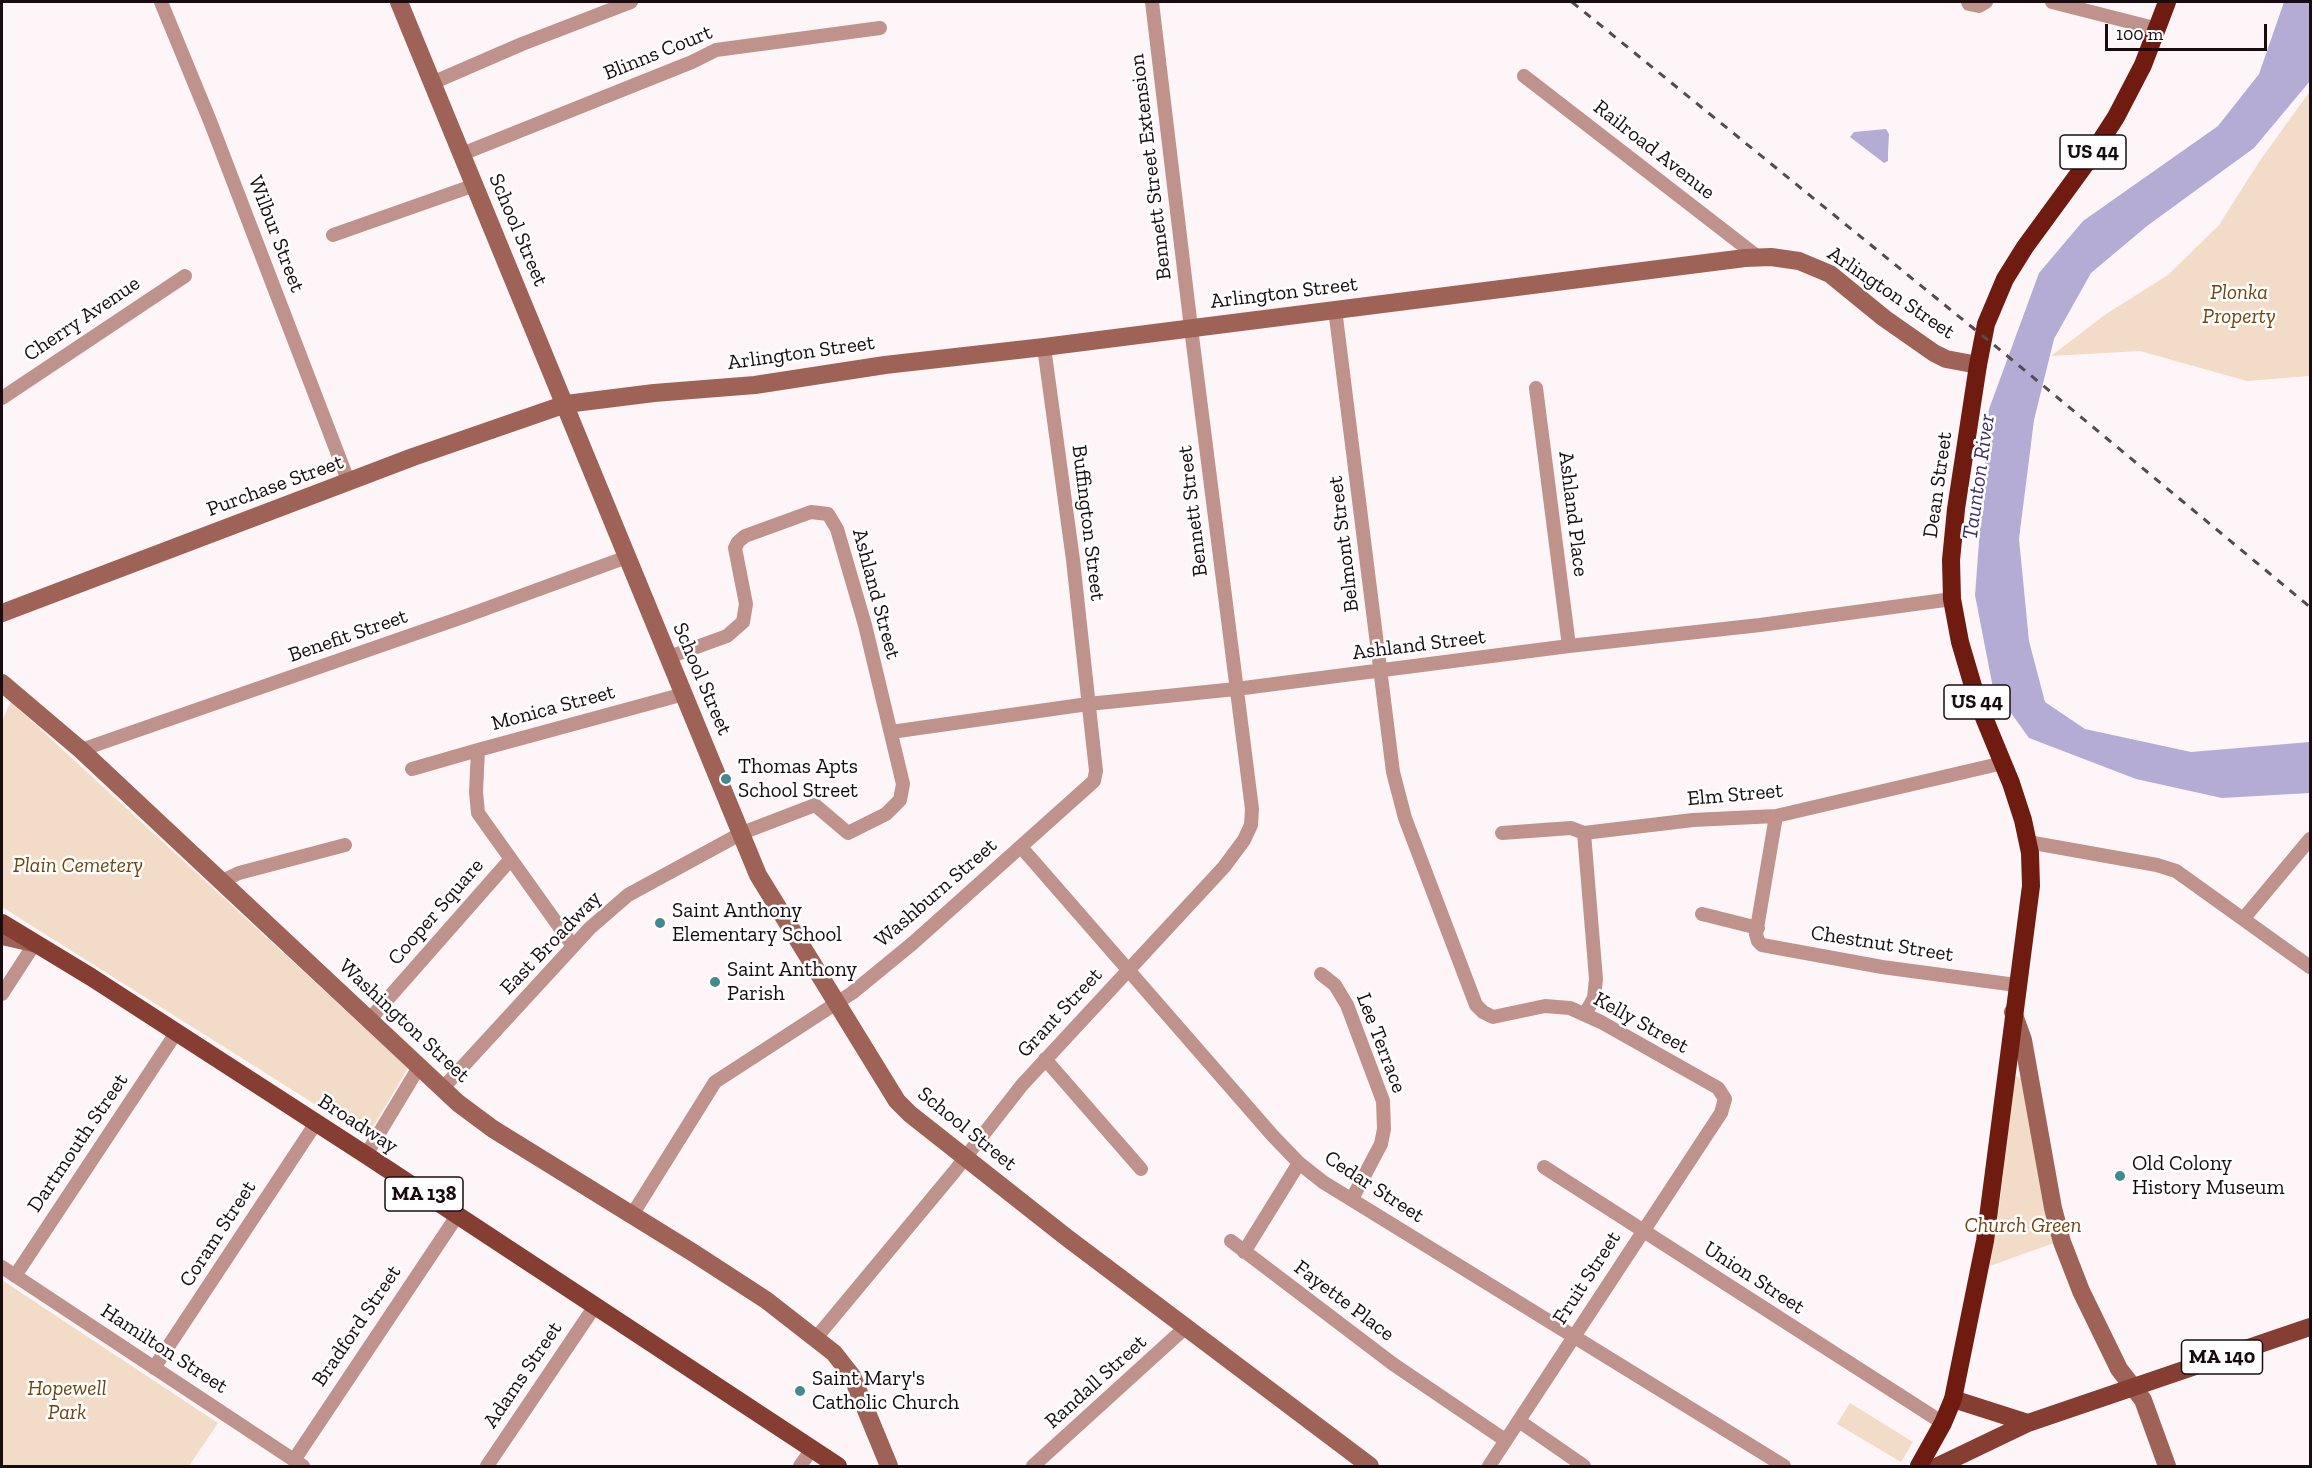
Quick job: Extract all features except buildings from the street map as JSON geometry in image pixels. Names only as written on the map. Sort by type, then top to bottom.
[{"type":"highway","name":"Dean Street","points":[[2013,1012],[2031,886],[2028,842],[2020,810],[1978,703],[1962,650],[1952,599],[1951,560],[1956,509],[1986,324],[2009,270],[2109,129],[2137,78],[2167,2]]},
{"type":"highway","name":"US 44","points":[[1919,1467],[1953,1399],[1988,1227],[2013,1012]]},
{"type":"main road","name":"Broadway","points":[[2,923],[366,1155],[838,1467]]},
{"type":"main road","name":"MA 140","points":[[1938,1467],[2028,1423],[2310,1327]]},
{"type":"main road","points":[[1953,1399],[2028,1423]]},
{"type":"main road","points":[[1984,1444],[1991,1437],[1995,1426],[1987,1410]]},
{"type":"street","name":"Wilbur Street","points":[[161,2],[214,132],[349,483]]},
{"type":"street","name":"School Street","points":[[399,2],[763,883],[899,1104],[1066,1237],[1371,1467]]},
{"type":"street","points":[[432,83],[522,44],[631,2]]},
{"type":"street","name":"Bennett Street Extension","points":[[1152,2],[1191,328]]},
{"type":"street","points":[[1968,2],[1979,6],[1986,2]]},
{"type":"street","points":[[2052,2],[2158,29]]},
{"type":"street","name":"Blinns Court","points":[[462,154],[692,62],[716,50],[880,28]]},
{"type":"street","name":"Railroad Avenue","points":[[1524,76],[1758,257]]},
{"type":"street","points":[[333,235],[475,185]]},
{"type":"street","name":"Arlington Street","points":[[566,404],[654,393],[755,385],[885,365],[1758,257],[1792,259],[1830,274],[1880,315],[1934,353],[1946,359],[1978,365]]},
{"type":"street","name":"Cherry Avenue","points":[[2,398],[185,276]]},
{"type":"street","name":"Belmont Street","points":[[1335,309],[1393,772],[1405,818],[1474,1000],[1480,1010]]},
{"type":"street","name":"Bennett Street","points":[[1191,328],[1236,689]]},
{"type":"street","name":"Buffington Street","points":[[1044,347],[1073,560],[1088,704]]},
{"type":"street","name":"Ashland Place","points":[[1536,388],[1569,646]]},
{"type":"street","name":"Purchase Street","points":[[2,613],[414,457],[566,404]]},
{"type":"street","name":"Ashland Street","points":[[669,657],[727,636],[743,622],[746,609],[735,548],[738,542],[745,536],[811,512],[828,514],[837,529],[865,625],[903,784],[900,800],[886,814],[848,833],[815,805],[742,833]]},
{"type":"street","name":"Benefit Street","points":[[81,750],[463,618],[627,557]]},
{"type":"street","name":"Ashland Street","points":[[891,732],[1088,704],[1236,689],[1569,646],[1760,625],[1952,599]]},
{"type":"street","name":"Washington Street","points":[[2,683],[81,750],[442,1089],[493,1129],[766,1300],[816,1338],[837,1357],[849,1372],[889,1467]]},
{"type":"street","name":"Grant Street","points":[[816,1338],[1016,1093],[1224,867],[1249,830],[1252,809],[1236,689]]},
{"type":"street","name":"Monica Street","points":[[573,946],[478,813],[476,792],[478,750],[684,694]]},
{"type":"street","name":"Washburn Street","points":[[632,1215],[714,1082],[837,1004],[900,955],[1094,781],[1096,771],[1088,704]]},
{"type":"street","points":[[412,769],[478,750]]},
{"type":"street","name":"Elm Street","points":[[1502,833],[1570,828],[1584,833],[1693,820],[1776,816],[2003,763]]},
{"type":"street","points":[[1702,914],[1758,928],[1776,816]]},
{"type":"street","name":"East Broadway","points":[[442,1089],[598,919],[628,895],[742,833]]},
{"type":"street","points":[[1584,833],[1596,968],[1594,998],[1585,1014]]},
{"type":"street","points":[[2244,918],[2310,839]]},
{"type":"street","points":[[2028,842],[2176,870],[2310,967]]},
{"type":"street","points":[[222,881],[239,873],[345,845]]},
{"type":"street","name":"Cedar Street","points":[[1021,847],[1299,1163],[1352,1199],[1785,1467]]},
{"type":"street","name":"Cooper Square","points":[[370,1019],[510,860]]},
{"type":"street","name":"Chestnut Street","points":[[1758,928],[1756,937],[1758,941],[1769,948],[1882,967],[2016,985]]},
{"type":"street","points":[[2,936],[34,943],[2,994]]},
{"type":"street","name":"Lee Terrace","points":[[1321,974],[1335,985],[1347,1005],[1383,1101],[1382,1144],[1352,1199]]},
{"type":"street","name":"Kelly Street","points":[[1480,1010],[1488,1015],[1499,1017],[1537,1008],[1561,1006],[1585,1014],[1718,1088],[1725,1099],[1721,1113]]},
{"type":"street","points":[[2013,1012],[2021,1034],[2053,1208],[2062,1242],[2081,1291],[2119,1370],[2145,1404],[2167,1467]]},
{"type":"street","name":"Dartmouth Street","points":[[15,1276],[176,1033]]},
{"type":"street","points":[[1045,1059],[1141,1169]]},
{"type":"street","points":[[366,1155],[419,1067]]},
{"type":"street","name":"Fruit Street","points":[[1489,1467],[1721,1113]]},
{"type":"street","name":"Coram Street","points":[[154,1368],[316,1123]]},
{"type":"street","points":[[1244,1251],[1299,1163]]},
{"type":"street","name":"Union Street","points":[[1544,1167],[1943,1423]]},
{"type":"street","name":"Bradford Street","points":[[298,1463],[457,1215]]},
{"type":"street","name":"Fayette Place","points":[[1231,1241],[1393,1364],[1506,1440]]},
{"type":"street","name":"Hamilton Street","points":[[2,1267],[298,1463]]},
{"type":"street","name":"Adams Street","points":[[487,1467],[595,1306]]},
{"type":"street","name":"Randall Street","points":[[1034,1467],[1186,1328]]},
{"type":"street","points":[[1519,1421],[1584,1467]]},
{"type":"street","points":[[800,1467],[812,1449]]},
{"type":"green space","name":"Plonka Property","points":[[2310,91],[2310,376],[2247,381],[2140,351],[2051,356],[2106,314],[2168,275],[2219,225],[2259,162]]},
{"type":"green space","name":"Plain Cemetery","points":[[11,702],[408,1068],[367,1137],[2,907],[2,720]]},
{"type":"green space","name":"Church Green","points":[[2016,1076],[2022,1079],[2054,1243],[1990,1266],[2000,1203],[2013,1081]]},
{"type":"green space","name":"Hopewell Park","points":[[2,1280],[218,1423],[189,1466],[2,1466]]},
{"type":"green space","points":[[1850,1403],[1913,1442],[1901,1462],[1837,1424]]},
{"type":"shaded area","points":[[2284,2],[2310,2],[2310,81],[2254,148],[2147,226],[2091,273],[2054,339],[2034,420],[2019,539],[2029,641],[2045,702],[2085,729],[2191,752],[2310,742],[2310,793],[2222,798],[2136,779],[2029,738],[1993,688],[1975,595],[1989,409],[2039,273],[2083,221],[2218,126],[2259,74]]},
{"type":"shaded area","points":[[1886,129],[1889,134],[1888,161],[1884,163],[1850,137],[1854,132]]},
{"type":"railway","points":[[1572,2],[2005,354],[2310,607]]},
{"type":"place","name":"Thomas Apts School Street","points":[[726,779]]},
{"type":"place","name":"Saint Anthony Elementary School","points":[[660,923]]},
{"type":"place","name":"Saint Anthony Parish","points":[[715,982]]},
{"type":"place","name":"Old Colony History Museum","points":[[2120,1176]]},
{"type":"place","name":"Saint Mary's Catholic Church","points":[[800,1391]]},
{"type":"water label","name":"Taunton River","points":[[1979,477]]}]
